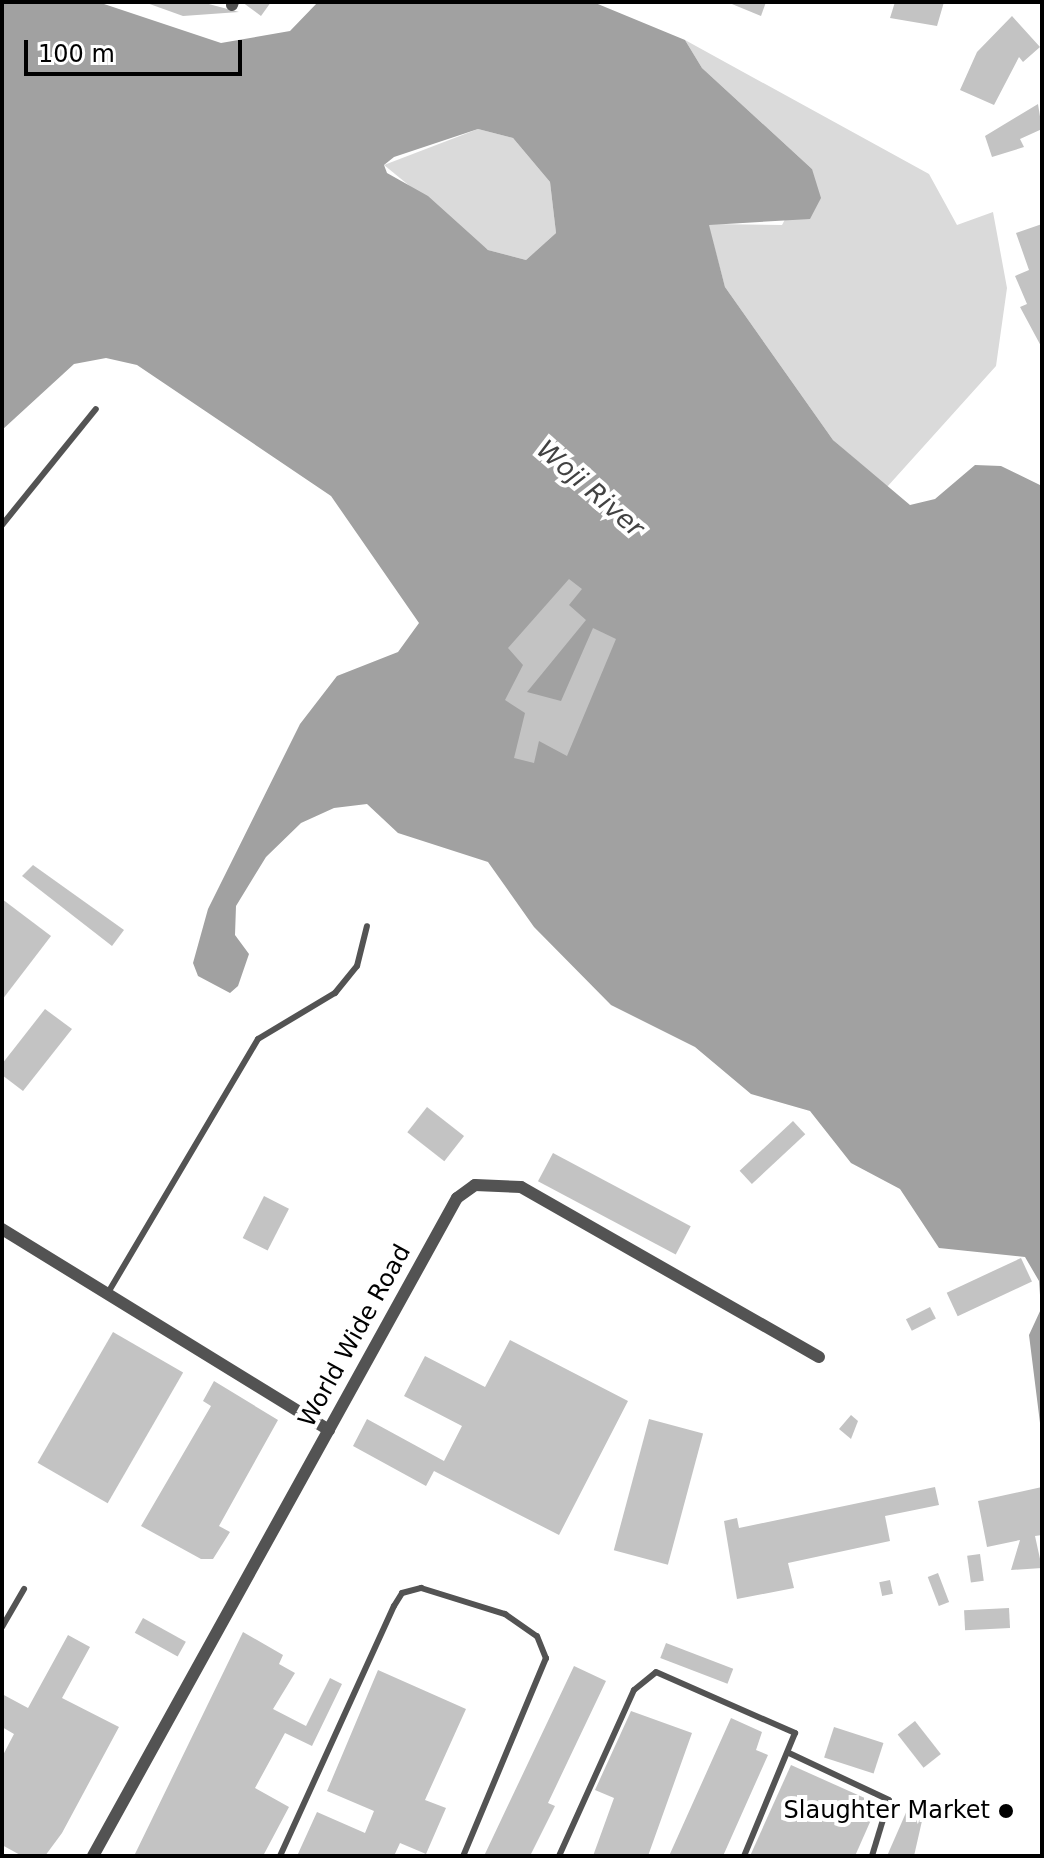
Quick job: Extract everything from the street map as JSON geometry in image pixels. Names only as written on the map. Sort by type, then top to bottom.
[{"type":"street","name":"World Wide Road","points":[[93,1856],[457,1198],[494,1180],[521,1187],[819,1357]]},
{"type":"street","points":[[2,1229],[109,1291],[329,1430]]},
{"type":"lane","points":[[2,525],[96,409]]},
{"type":"lane","points":[[109,1291],[258,1039],[335,993],[357,966],[367,926]]},
{"type":"lane","points":[[280,1856],[394,1606],[402,1593],[421,1588],[505,1614],[537,1636],[546,1658],[463,1856]]},
{"type":"lane","points":[[2,1627],[24,1589]]},
{"type":"lane","points":[[559,1856],[592,1769],[649,1674],[791,1728],[789,1753],[744,1856]]},
{"type":"lane","points":[[789,1753],[889,1800],[872,1856]]},
{"type":"shaded area","points":[[685,40],[929,174],[957,225],[993,212],[1007,288],[996,366],[887,487],[833,440],[725,287],[708,224],[782,225],[812,169],[702,68]]},
{"type":"shaded area","points":[[478,129],[513,138],[550,182],[556,233],[526,260],[488,250],[384,165]]},
{"type":"water","name":"Woji River","points":[[2,2],[98,2],[221,43],[290,31],[318,2],[593,2],[685,40],[702,68],[812,169],[821,198],[810,219],[709,225],[725,287],[833,440],[910,505],[935,499],[975,465],[1001,466],[1042,486],[1042,1439],[1029,1335],[1041,1309],[1039,1281],[1025,1257],[939,1248],[900,1189],[851,1163],[810,1111],[751,1094],[695,1047],[611,1005],[534,927],[488,862],[398,833],[367,804],[334,808],[301,823],[266,857],[236,906],[235,935],[249,954],[238,986],[230,993],[198,976],[193,963],[208,909],[300,724],[337,676],[398,652],[419,623],[331,496],[137,365],[106,358],[74,364],[2,430]],"holes":[[[478,129],[513,138],[550,182],[556,233],[526,260],[488,250],[428,196],[387,173],[384,165],[394,157]]]},
{"type":"building","points":[[144,2],[201,2],[239,12],[183,16]]},
{"type":"building","points":[[242,2],[271,2],[261,16]]},
{"type":"building","points":[[727,2],[766,2],[761,16]]},
{"type":"building","points":[[895,2],[944,2],[937,26],[890,18]]},
{"type":"building","points":[[1012,16],[1040,47],[1023,62],[1019,57],[994,105],[960,90],[977,52]]},
{"type":"building","points":[[1038,104],[1042,129],[1020,139],[1024,147],[992,157],[985,136]]},
{"type":"building","points":[[1042,224],[1042,348],[1020,307],[1027,304],[1015,276],[1029,270],[1016,233]]},
{"type":"building","points":[[569,579],[582,589],[569,605],[586,620],[527,692],[561,701],[593,628],[616,639],[567,756],[539,741],[534,763],[514,758],[525,713],[505,700],[523,665],[508,648]]},
{"type":"building","points":[[33,865],[124,930],[112,946],[22,876]]},
{"type":"building","points":[[2,899],[51,936],[2,1000]]},
{"type":"building","points":[[45,1009],[72,1029],[23,1091],[2,1075],[2,1064]]},
{"type":"building","points":[[427,1107],[464,1136],[444,1161],[407,1132]]},
{"type":"building","points":[[793,1121],[805,1134],[752,1184],[740,1171]]},
{"type":"building","points":[[553,1153],[691,1226],[676,1254],[538,1181]]},
{"type":"building","points":[[264,1196],[289,1209],[268,1251],[243,1238]]},
{"type":"building","points":[[1021,1258],[1032,1282],[958,1316],[947,1293]]},
{"type":"building","points":[[930,1307],[936,1319],[912,1331],[906,1319]]},
{"type":"building","points":[[113,1332],[183,1372],[108,1503],[38,1463]]},
{"type":"building","points":[[510,1340],[628,1401],[559,1535],[434,1471],[426,1486],[353,1446],[367,1419],[444,1461],[462,1426],[404,1396],[425,1356],[485,1387]]},
{"type":"building","points":[[214,1381],[278,1420],[219,1526],[230,1532],[213,1559],[201,1559],[141,1526],[211,1406],[203,1401]]},
{"type":"building","points":[[851,1415],[858,1421],[851,1439],[839,1429]]},
{"type":"building","points":[[649,1419],[703,1433],[668,1565],[614,1550]]},
{"type":"building","points":[[935,1487],[939,1505],[885,1516],[890,1541],[788,1563],[794,1588],[737,1599],[724,1521],[737,1518],[739,1528]]},
{"type":"building","points":[[1042,1487],[1042,1535],[1035,1536],[1042,1568],[1011,1570],[1020,1540],[987,1547],[978,1501]]},
{"type":"building","points":[[980,1554],[984,1581],[971,1583],[967,1556]]},
{"type":"building","points":[[938,1573],[949,1602],[939,1606],[928,1577]]},
{"type":"building","points":[[890,1580],[893,1594],[882,1596],[879,1582]]},
{"type":"building","points":[[1009,1608],[1010,1628],[965,1630],[964,1610]]},
{"type":"building","points":[[143,1618],[186,1642],[178,1657],[135,1633]]},
{"type":"building","points":[[243,1632],[283,1655],[279,1664],[295,1673],[273,1709],[306,1726],[330,1678],[342,1684],[312,1746],[285,1733],[255,1788],[289,1807],[263,1856],[134,1856]]},
{"type":"building","points":[[68,1635],[90,1647],[62,1698],[119,1727],[62,1833],[45,1856],[22,1856],[2,1845],[2,1757],[14,1734],[2,1727],[2,1694],[28,1708]]},
{"type":"building","points":[[666,1643],[733,1669],[727,1684],[660,1658]]},
{"type":"building","points":[[574,1666],[606,1681],[548,1803],[555,1806],[530,1856],[484,1856]]},
{"type":"building","points":[[378,1670],[466,1709],[425,1800],[446,1808],[426,1854],[400,1843],[394,1856],[297,1856],[317,1812],[365,1833],[374,1811],[327,1791]]},
{"type":"building","points":[[631,1711],[692,1733],[648,1856],[593,1856],[614,1798],[595,1790]]},
{"type":"building","points":[[731,1718],[762,1732],[756,1750],[768,1755],[723,1856],[669,1856]]},
{"type":"building","points":[[915,1721],[941,1754],[924,1768],[898,1735]]},
{"type":"building","points":[[834,1727],[883,1743],[874,1774],[824,1757]]},
{"type":"building","points":[[791,1765],[878,1804],[855,1856],[750,1856]]},
{"type":"building","points":[[908,1808],[924,1812],[914,1856],[887,1856]]},
{"type":"place","name":"Slaughter Market","points":[[1006,1811]]}]
